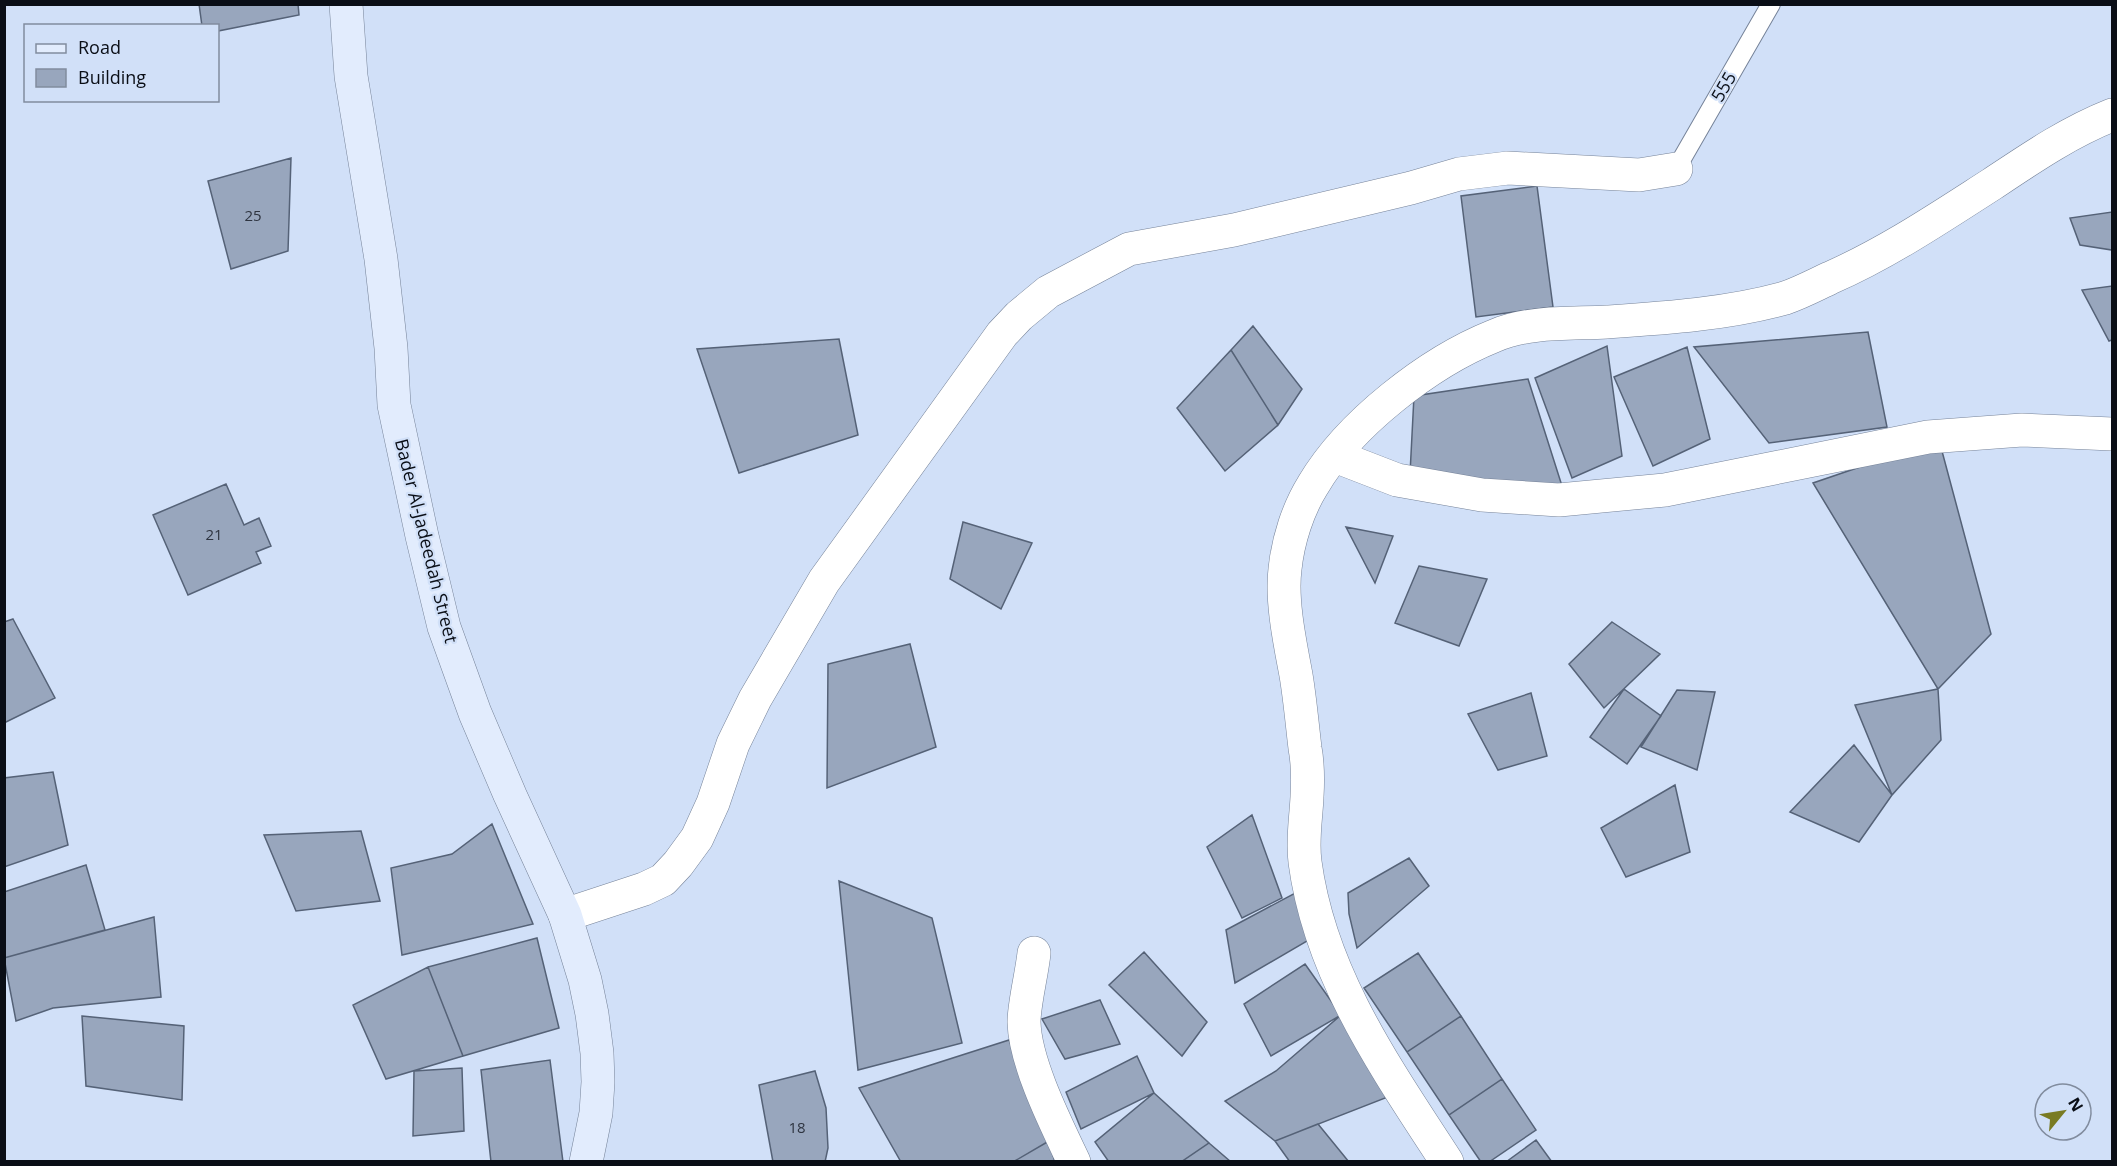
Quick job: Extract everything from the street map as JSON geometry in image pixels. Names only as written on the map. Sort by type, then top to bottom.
[{"type":"main road","name":"Bader Al-Jadeedah Street","points":[[346,4],[351,76],[382,270],[391,348],[394,405],[444,627],[475,713],[565,915],[585,980],[597,1053],[596,1113],[586,1161]]},
{"type":"street","points":[[1447,1161],[1391,1076],[1337,977],[1323,938],[1306,867],[1302,841],[1308,771],[1288,627],[1285,572],[1302,506],[1322,471],[1379,409],[1448,360],[1495,335],[1512,330],[1551,325],[1705,314],[1787,297],[1850,269],[1917,232],[2057,141],[2090,124],[2112,116]]},
{"type":"street","points":[[565,915],[644,889],[663,880],[678,864],[697,838],[713,803],[733,744],[755,699],[824,581],[1002,334],[1018,316],[1048,291],[1129,249],[1234,230],[1411,188],[1459,174],[1508,168],[1639,175],[1676,169]]},
{"type":"street","points":[[1335,456],[1397,480],[1482,495],[1559,500],[1665,490],[1928,437],[2022,430],[2112,434]]},
{"type":"street","points":[[1034,953],[1024,1022],[1030,1054],[1048,1106],[1074,1161]]},
{"type":"lane","name":"555","points":[[1676,169],[1771,4]]},
{"type":"building","points":[[199,4],[298,4],[299,15],[219,31],[219,24],[202,24]]},
{"type":"building","points":[[291,158],[288,251],[231,269],[208,181]]},
{"type":"building","points":[[1537,186],[1553,307],[1476,317],[1461,196]]},
{"type":"building","points":[[2112,212],[2112,250],[2080,245],[2070,218]]},
{"type":"building","points":[[2112,286],[2112,340],[2109,341],[2082,290]]},
{"type":"building","points":[[1253,326],[1302,389],[1278,425],[1231,350]]},
{"type":"building","points":[[1868,332],[1887,427],[1769,443],[1694,347]]},
{"type":"building","points":[[839,339],[858,435],[739,473],[697,349]]},
{"type":"building","points":[[1607,346],[1622,456],[1572,478],[1535,378]]},
{"type":"building","points":[[1687,347],[1710,439],[1653,466],[1614,377]]},
{"type":"building","points":[[1231,350],[1278,425],[1225,471],[1177,408]]},
{"type":"building","points":[[1528,379],[1562,486],[1410,474],[1414,396]]},
{"type":"building","points":[[1939,440],[1991,634],[1938,689],[1813,483]]},
{"type":"building","points":[[226,484],[244,525],[259,518],[271,546],[256,552],[261,563],[188,595],[153,515]]},
{"type":"building","points":[[963,522],[1032,543],[1001,609],[950,579]]},
{"type":"building","points":[[1346,527],[1393,536],[1375,583]]},
{"type":"building","points":[[1419,566],[1487,579],[1459,646],[1395,623]]},
{"type":"building","points":[[13,619],[55,698],[4,723],[4,622]]},
{"type":"building","points":[[1612,622],[1660,654],[1604,708],[1569,664]]},
{"type":"building","points":[[910,644],[936,747],[827,788],[828,664]]},
{"type":"building","points":[[1624,689],[1661,716],[1627,764],[1590,737]]},
{"type":"building","points":[[1938,689],[1941,740],[1892,795],[1855,705]]},
{"type":"building","points":[[1677,690],[1715,692],[1697,770],[1641,747]]},
{"type":"building","points":[[1531,693],[1547,756],[1498,770],[1468,714]]},
{"type":"building","points":[[1854,745],[1892,795],[1859,842],[1790,812]]},
{"type":"building","points":[[53,772],[68,845],[4,867],[4,778]]},
{"type":"building","points":[[1675,785],[1690,852],[1626,877],[1601,828]]},
{"type":"building","points":[[1252,815],[1282,898],[1242,918],[1207,847]]},
{"type":"building","points":[[492,824],[533,924],[402,955],[391,868],[452,854]]},
{"type":"building","points":[[361,831],[380,901],[296,911],[264,835]]},
{"type":"building","points":[[1409,858],[1429,886],[1357,948],[1349,914],[1348,893]]},
{"type":"building","points":[[86,865],[105,930],[4,958],[4,892]]},
{"type":"building","points":[[839,881],[932,918],[962,1043],[858,1070]]},
{"type":"building","points":[[1299,891],[1314,937],[1235,983],[1226,930]]},
{"type":"building","points":[[154,917],[161,997],[53,1008],[16,1021],[4,958]]},
{"type":"building","points":[[537,938],[559,1028],[463,1056],[428,967]]},
{"type":"building","points":[[1144,952],[1207,1022],[1182,1056],[1109,985]]},
{"type":"building","points":[[1418,953],[1461,1016],[1407,1052],[1364,988]]},
{"type":"building","points":[[1305,964],[1341,1015],[1271,1056],[1244,1004]]},
{"type":"building","points":[[428,967],[463,1056],[386,1079],[353,1005]]},
{"type":"building","points":[[1100,1000],[1120,1044],[1065,1059],[1042,1019]]},
{"type":"building","points":[[1341,1015],[1393,1095],[1275,1141],[1225,1101],[1276,1071]]},
{"type":"building","points":[[82,1016],[184,1026],[182,1100],[86,1086]]},
{"type":"building","points":[[1461,1016],[1502,1079],[1449,1115],[1407,1052]]},
{"type":"building","points":[[1009,1040],[1049,1141],[1013,1162],[901,1162],[859,1088]]},
{"type":"building","points":[[1137,1056],[1154,1093],[1081,1129],[1066,1092]]},
{"type":"building","points":[[550,1060],[563,1162],[491,1162],[481,1070]]},
{"type":"building","points":[[462,1068],[464,1131],[413,1136],[414,1071]]},
{"type":"building","points":[[815,1071],[826,1108],[828,1148],[825,1162],[773,1162],[759,1085]]},
{"type":"building","points":[[1502,1079],[1536,1130],[1489,1162],[1481,1162],[1449,1115]]},
{"type":"building","points":[[1154,1093],[1209,1143],[1181,1162],[1109,1162],[1095,1142]]},
{"type":"building","points":[[1318,1124],[1349,1162],[1290,1162],[1275,1141]]},
{"type":"building","points":[[1536,1140],[1552,1162],[1506,1162]]},
{"type":"building","points":[[1049,1141],[1055,1162],[1013,1162]]},
{"type":"building","points":[[1209,1143],[1231,1162],[1181,1162]]}]
